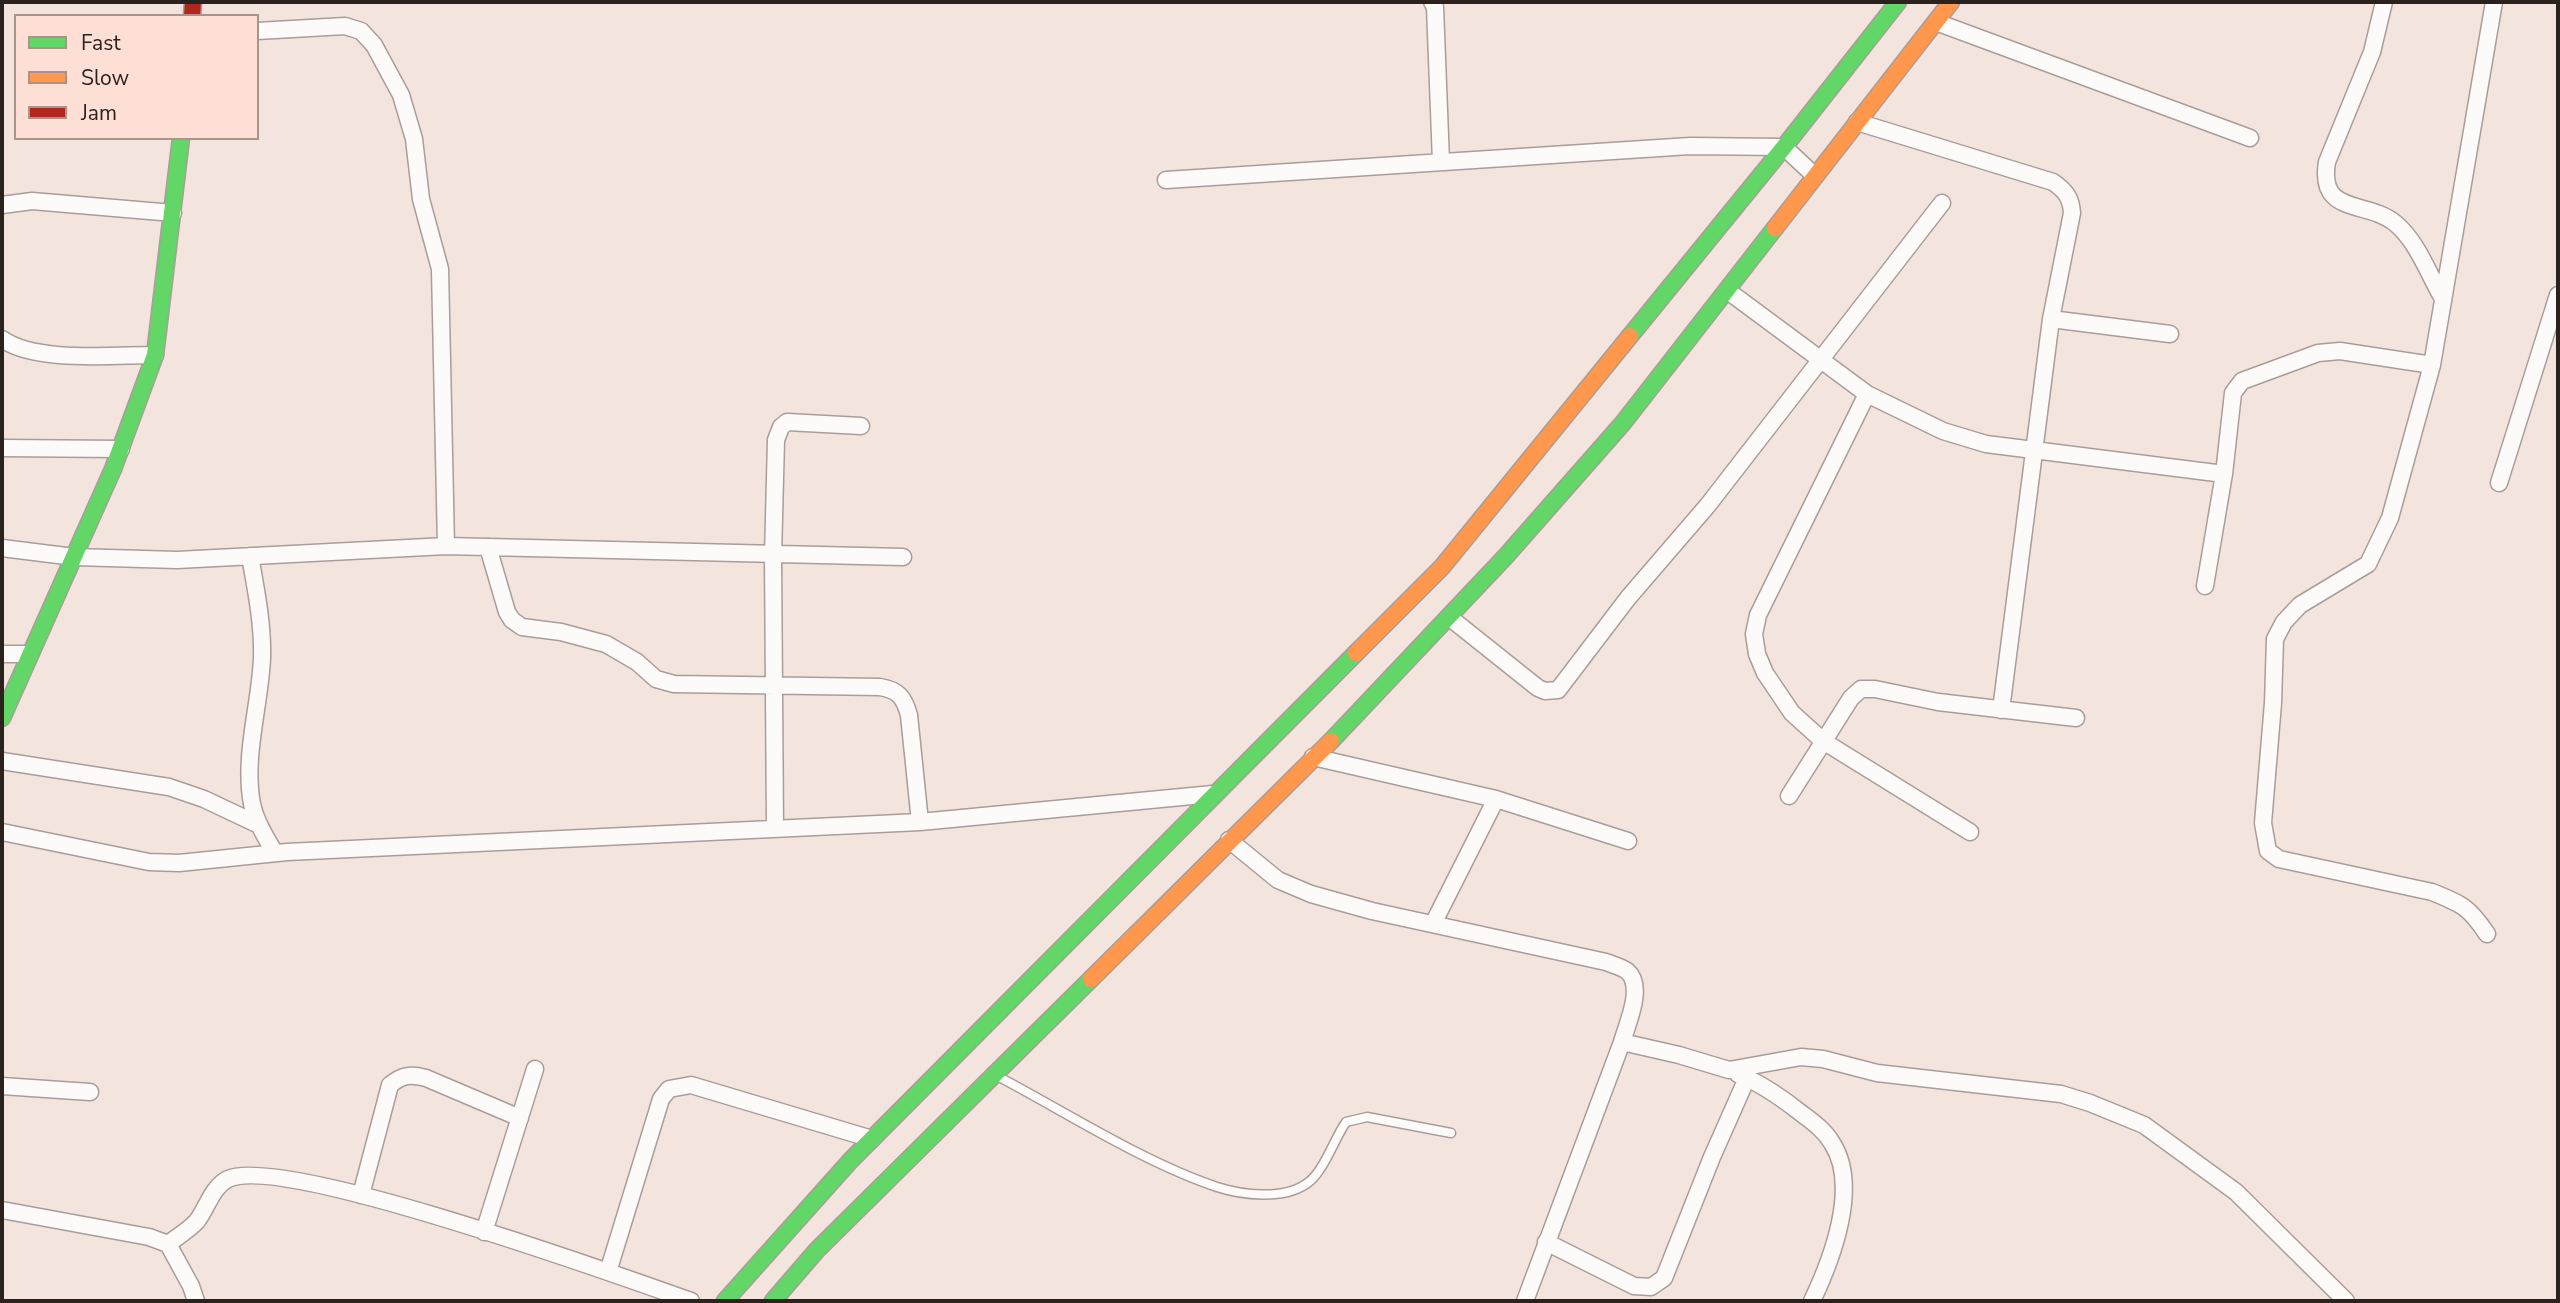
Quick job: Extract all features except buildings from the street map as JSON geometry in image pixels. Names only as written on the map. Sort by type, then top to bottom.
[{"type":"main road","points":[[725,1301],[872,1139],[1442,567],[1784,147],[1898,2]]},
{"type":"main road","points":[[773,1301],[817,1251],[1313,757],[1506,556],[1623,423],[1951,2]]},
{"type":"main road","points":[[2,718],[121,449],[155,355],[181,140]]},
{"type":"street","points":[[1432,2],[1441,162]]},
{"type":"street","points":[[2384,2],[2372,52],[2327,162],[2324,178],[2329,190],[2340,201],[2393,221],[2408,236],[2442,297]]},
{"type":"street","points":[[2487,934],[2473,912],[2456,901],[2432,892],[2279,859],[2268,851],[2263,823],[2275,639],[2284,622],[2300,606],[2368,564],[2390,518],[2432,365],[2494,2]]},
{"type":"street","points":[[1936,22],[2250,138]]},
{"type":"street","points":[[259,31],[345,26],[360,31],[374,45],[401,95],[414,139],[421,199],[440,269],[446,546]]},
{"type":"street","points":[[1857,122],[2053,182],[2064,189],[2071,200],[2072,213],[2051,319],[2001,710]]},
{"type":"street","points":[[1166,180],[1690,146],[1784,147],[1815,176]]},
{"type":"street","points":[[2,205],[32,201],[173,213]]},
{"type":"street","points":[[1449,617],[1538,688],[1545,691],[1558,690],[1628,598],[1708,505],[1942,203]]},
{"type":"street","points":[[1728,291],[1867,394],[1943,431],[1986,444],[2224,474]]},
{"type":"street","points":[[2500,483],[2558,295]]},
{"type":"street","points":[[2051,319],[2170,334]]},
{"type":"street","points":[[2,339],[13,347],[38,354],[155,355]]},
{"type":"street","points":[[2206,586],[2224,474],[2233,393],[2242,380],[2318,353],[2340,351],[2432,365]]},
{"type":"street","points":[[1867,394],[1758,615],[1754,634],[1757,654],[1765,673],[1792,713],[1823,741],[1970,832]]},
{"type":"street","points":[[775,828],[773,556],[776,440],[780,427],[787,422],[862,426]]},
{"type":"street","points":[[2,448],[121,449]]},
{"type":"street","points":[[2,548],[74,556],[177,560],[446,546],[773,556],[903,557]]},
{"type":"street","points":[[488,547],[512,621],[522,627],[561,632],[606,644],[637,662],[656,679],[674,684],[774,684],[893,689],[905,700],[909,715],[919,822]]},
{"type":"street","points":[[250,556],[259,609],[262,658],[250,774],[252,805],[259,825],[275,853]]},
{"type":"street","points":[[2,654],[30,654]]},
{"type":"street","points":[[1789,796],[1851,698],[1861,689],[1875,689],[1938,702],[2076,718]]},
{"type":"street","points":[[1313,757],[1496,799],[1628,841]]},
{"type":"street","points":[[2,761],[169,787],[204,799],[259,825]]},
{"type":"street","points":[[2,832],[149,862],[179,863],[275,853],[919,822],[1216,794]]},
{"type":"street","points":[[1433,924],[1496,799]]},
{"type":"street","points":[[1229,840],[1278,880],[1311,894],[1372,911],[1606,962],[1626,970],[1633,978],[1635,992],[1622,1042],[1525,1301]]},
{"type":"street","points":[[1622,1042],[1679,1055],[1747,1078],[1778,1095],[1816,1125],[1832,1143],[1841,1163],[1844,1206],[1823,1277],[1812,1301]]},
{"type":"street","points":[[1729,1070],[1801,1057],[1823,1059],[1877,1073],[2061,1094],[2090,1103],[2144,1125],[2236,1192],[2346,1301]]},
{"type":"street","points":[[484,1232],[535,1069]]},
{"type":"street","points":[[361,1195],[390,1085],[399,1077],[426,1077],[520,1118]]},
{"type":"street","points":[[1546,1242],[1634,1286],[1651,1286],[1664,1278],[1747,1078]]},
{"type":"street","points":[[608,1272],[661,1098],[669,1089],[691,1085],[872,1139]]},
{"type":"street","points":[[2,1086],[90,1093]]},
{"type":"street","points":[[168,1244],[196,1222],[218,1186],[228,1179],[242,1175],[274,1177],[361,1195],[484,1232],[691,1301]]},
{"type":"street","points":[[2,1210],[149,1237],[168,1244],[191,1286],[196,1301]]},
{"type":"lane","points":[[994,1074],[1145,1155],[1219,1187],[1258,1194],[1286,1193],[1305,1185],[1315,1177],[1346,1122],[1367,1117],[1451,1133]]},
{"type":"traffic: fast","points":[[1630,336],[1898,2]]},
{"type":"traffic: fast","points":[[2,718],[113,469],[155,355],[181,140]]},
{"type":"traffic: fast","points":[[1331,741],[1506,556],[1623,423],[1775,228]]},
{"type":"traffic: fast","points":[[725,1301],[851,1160],[1356,653]]},
{"type":"traffic: fast","points":[[773,1301],[817,1250],[1091,979]]},
{"type":"traffic: slow","points":[[1775,228],[1951,2]]},
{"type":"traffic: slow","points":[[1356,653],[1442,567],[1630,336]]},
{"type":"traffic: slow","points":[[1091,979],[1331,741]]},
{"type":"traffic: jam","points":[[192,14],[193,2]]}]
